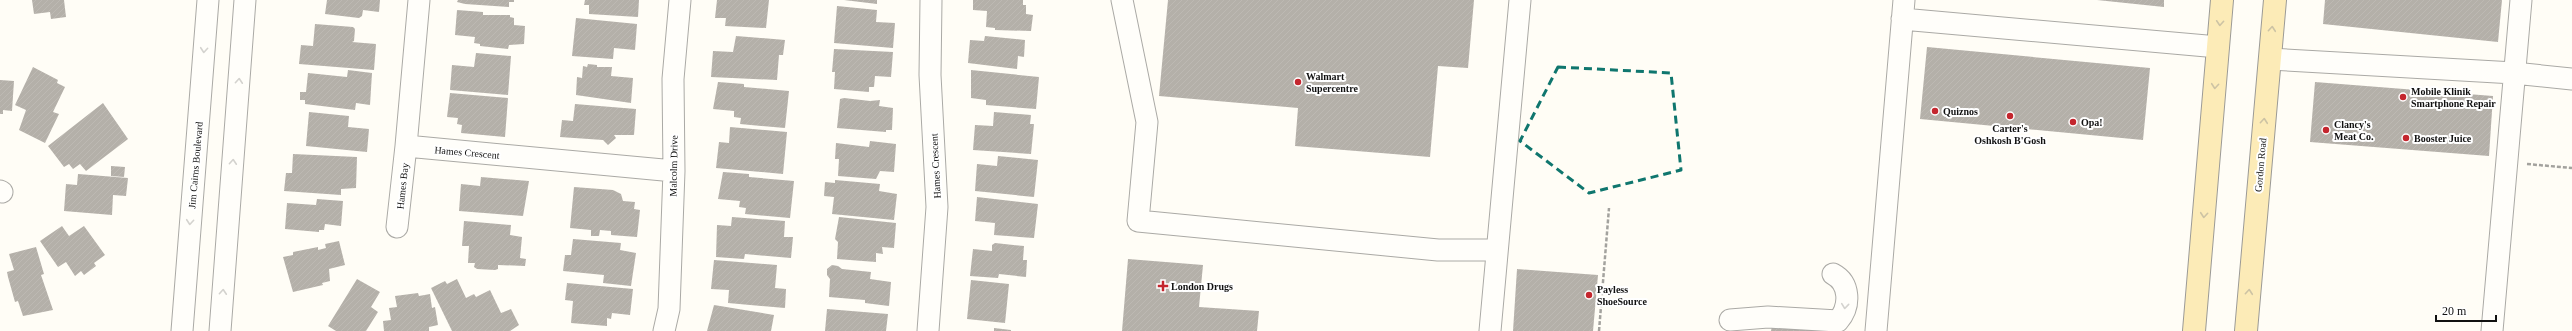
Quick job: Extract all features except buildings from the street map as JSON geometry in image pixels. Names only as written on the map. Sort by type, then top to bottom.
[{"type":"main road","points":[[2194,331],[2222,0]]},
{"type":"main road","name":"Gordon Road","points":[[2246,331],[2275,0]]},
{"type":"street","name":"Jim Cairns Boulevard","points":[[182,331],[208,0]]},
{"type":"street","points":[[220,331],[245,0]]},
{"type":"street","points":[[406,146],[419,0]]},
{"type":"street","name":"Malcolm Drive","points":[[664,331],[669,308],[674,171],[673,78],[680,0]]},
{"type":"street","name":"Hames Crescent","points":[[928,331],[937,207],[930,75],[931,0]]},
{"type":"street","points":[[1122,0],[1147,122],[1138,221],[1438,250],[1498,250]]},
{"type":"street","points":[[1490,331],[1520,0]]},
{"type":"street","points":[[2492,331],[2521,0]]},
{"type":"street","points":[[1876,331],[1903,9],[2218,47]]},
{"type":"street","points":[[2270,59],[2514,73],[2572,79]]},
{"type":"street","name":"Hames Crescent","points":[[406,146],[674,171]]},
{"type":"street","name":"Hames Bay","points":[[397,226],[406,146]]},
{"type":"street","points":[[1730,320],[1768,317],[1838,321],[1844,314],[1847,288],[1841,278],[1833,274]]},
{"type":"path","points":[[2506,162],[2572,168]]},
{"type":"path","points":[[1599,331],[1609,208]]},
{"type":"highlighted area","points":[[1558,67],[1671,73],[1681,170],[1589,193],[1520,141]]},
{"type":"place","name":"Walmart Supercentre","points":[[1298,82]]},
{"type":"place","name":"Mobile Klinik Smartphone Repair","points":[[2403,97]]},
{"type":"place","name":"Quiznos","points":[[1935,111]]},
{"type":"place","name":"Carter's Oshkosh B'Gosh","points":[[2010,116]]},
{"type":"place","name":"Opa!","points":[[2073,122]]},
{"type":"place","name":"Clancy's Meat Co.","points":[[2326,130]]},
{"type":"place","name":"Booster Juice","points":[[2406,138]]},
{"type":"place","name":"London Drugs","points":[[1163,286]]},
{"type":"place","name":"Payless ShoeSource","points":[[1589,295]]}]
